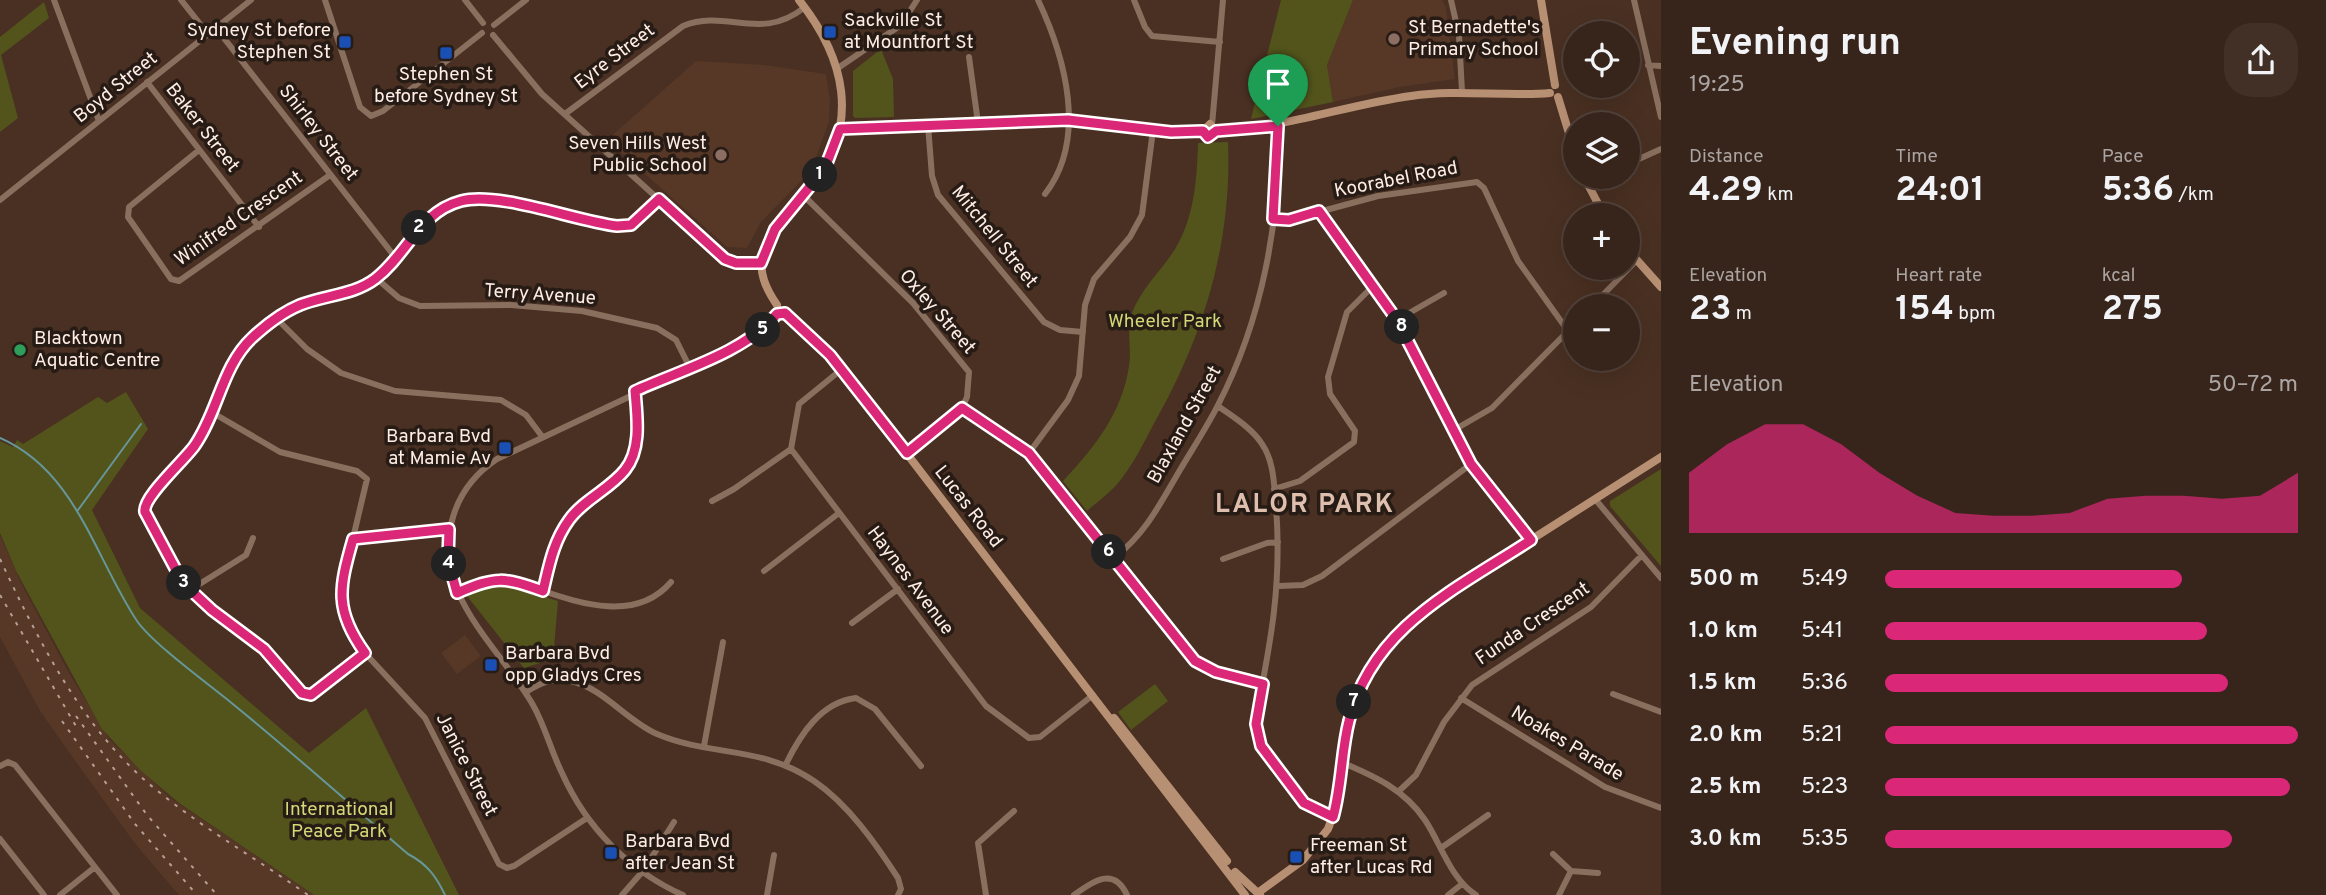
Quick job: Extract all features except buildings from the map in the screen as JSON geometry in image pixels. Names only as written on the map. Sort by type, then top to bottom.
[{"type":"street","points":[[54,0],[99,121]]},
{"type":"street","points":[[181,0],[208,34]]},
{"type":"street","name":"Boyd Street","points":[[0,200],[251,0]]},
{"type":"street","points":[[325,0],[360,107],[367,116],[379,115],[482,33],[483,23]]},
{"type":"street","points":[[465,0],[483,23],[494,25]]},
{"type":"street","points":[[493,35],[494,25],[526,0]]},
{"type":"street","points":[[1038,0],[1049,23],[1061,66],[1068,120],[1064,159],[1045,194]]},
{"type":"street","points":[[1134,0],[1145,27],[1152,36],[1220,42]]},
{"type":"street","points":[[1214,128],[1223,0]]},
{"type":"street","points":[[1451,0],[1459,35],[1462,92]]},
{"type":"street","points":[[1541,0],[1554,92],[1563,118]]},
{"type":"street","points":[[1634,0],[1661,117]]},
{"type":"street","points":[[838,68],[901,25],[915,1]]},
{"type":"street","points":[[482,33],[493,35],[532,84],[725,259],[736,263],[761,263],[775,229],[804,196],[828,161],[840,129],[842,98],[838,68],[829,43],[802,3]]},
{"type":"street","name":"Eyre Street","points":[[565,114],[683,26],[703,21],[774,25],[802,3]]},
{"type":"street","name":"Shirley Street","points":[[216,28],[396,257]]},
{"type":"street","points":[[969,57],[978,123]]},
{"type":"street","points":[[1648,65],[1661,66]]},
{"type":"street","name":"Baker Street","points":[[147,82],[259,227]]},
{"type":"street","points":[[840,129],[1068,120],[1153,130],[1203,131],[1205,125],[1214,128],[1278,126],[1386,100],[1462,92],[1554,92]]},
{"type":"street","name":"Mitchell Street","points":[[928,125],[932,176],[945,204],[1044,321],[1060,330],[1083,332]]},
{"type":"street","name":"Blaxland Street","points":[[1114,558],[1142,533],[1218,406],[1249,328],[1273,219],[1278,126]]},
{"type":"street","points":[[1029,453],[1075,386],[1082,366],[1085,305],[1094,279],[1130,237],[1142,215],[1153,130]]},
{"type":"street","points":[[1640,159],[1661,149]]},
{"type":"street","name":"Winifred Crescent","points":[[199,150],[129,206],[128,217],[171,279],[186,279],[330,174]]},
{"type":"street","name":"Koorabel Road","points":[[1273,219],[1289,220],[1378,196],[1477,183],[1484,188],[1525,273],[1563,324]]},
{"type":"street","name":"Oxley Street","points":[[804,196],[913,303],[969,372],[967,397],[962,408]]},
{"type":"street","points":[[365,653],[314,693],[304,695],[253,639],[212,610],[190,590],[177,574],[145,512],[147,500],[188,456],[213,413],[241,351],[276,318],[302,304],[356,290],[376,278],[424,224],[443,208],[460,201],[484,198],[617,226],[631,225],[659,199]]},
{"type":"street","points":[[1319,211],[1323,221],[1374,285],[1397,320],[1471,464],[1531,540]]},
{"type":"street","name":"Lucas Road","points":[[761,263],[764,283],[780,311],[842,369],[1093,695],[1252,893]]},
{"type":"street","points":[[1640,265],[1661,287]]},
{"type":"street","name":"Terry Avenue","points":[[376,278],[399,298],[420,306],[523,306],[582,311],[656,328],[676,340],[689,366]]},
{"type":"street","points":[[1604,294],[1617,280]]},
{"type":"street","points":[[1274,489],[1300,481],[1354,442],[1355,431],[1330,394],[1328,377],[1349,309],[1374,285]]},
{"type":"street","points":[[1397,320],[1444,293]]},
{"type":"street","points":[[683,895],[643,872],[616,850],[587,818],[567,786],[526,692],[457,593],[448,560],[449,529],[460,499],[481,471],[502,456],[541,435],[741,344],[760,333],[780,311]]},
{"type":"street","points":[[276,318],[307,348],[341,373],[395,390],[501,400],[526,415],[541,435]]},
{"type":"street","points":[[1454,430],[1492,408],[1563,336]]},
{"type":"street","points":[[712,500],[734,489],[791,449],[800,404],[842,369]]},
{"type":"street","points":[[543,591],[555,544],[568,521],[585,500],[625,470],[634,452],[638,425],[635,391]]},
{"type":"street","points":[[1218,406],[1251,430],[1262,444],[1271,464],[1279,586],[1256,724],[1261,746],[1304,803],[1333,817]]},
{"type":"street","points":[[907,453],[962,408],[1029,453],[1195,661],[1216,672],[1263,684]]},
{"type":"street","name":"Janice Street","points":[[213,413],[252,439],[280,452],[357,471],[367,479],[341,605],[344,618],[365,653],[425,718],[499,864],[507,868],[514,866],[587,818]]},
{"type":"street","name":"Haynes Avenue","points":[[791,449],[986,706],[1029,738],[1040,737],[1093,695]]},
{"type":"street","points":[[1252,893],[1315,848],[1333,817],[1355,699],[1372,665],[1389,641],[1426,608],[1661,457]]},
{"type":"street","points":[[1279,586],[1303,585],[1322,576],[1471,464]]},
{"type":"street","points":[[1595,499],[1661,578]]},
{"type":"street","points":[[764,571],[839,513]]},
{"type":"street","points":[[353,539],[449,529]]},
{"type":"street","points":[[190,590],[246,555],[253,538]]},
{"type":"street","points":[[1223,559],[1267,543],[1278,542]]},
{"type":"street","name":"Funda Crescent","points":[[1399,791],[1422,765],[1444,722],[1461,698],[1486,674],[1595,604],[1642,555]]},
{"type":"street","points":[[457,593],[494,579],[513,581],[611,607],[629,605],[656,596],[671,582]]},
{"type":"street","points":[[852,623],[898,589]]},
{"type":"street","points":[[705,746],[723,642]]},
{"type":"street","points":[[526,692],[549,680],[570,680],[592,691],[656,734],[786,764],[823,788],[847,811],[898,878],[901,888],[898,895]]},
{"type":"street","points":[[1613,694],[1661,712]]},
{"type":"street","points":[[786,764],[799,738],[813,722],[842,701],[856,698],[876,709],[921,766]]},
{"type":"street","name":"Noakes Parade","points":[[1461,698],[1605,787],[1661,808]]},
{"type":"street","points":[[0,766],[12,762],[18,768],[117,895]]},
{"type":"street","points":[[1342,762],[1399,791],[1424,818],[1462,884],[1476,895]]},
{"type":"street","points":[[986,895],[978,843],[1014,811]]},
{"type":"street","points":[[1441,848],[1488,815]]},
{"type":"street","points":[[622,895],[643,872],[674,822]]},
{"type":"street","points":[[0,839],[44,895]]},
{"type":"street","points":[[1553,853],[1571,871],[1598,873]]},
{"type":"street","points":[[767,895],[774,855]]},
{"type":"street","points":[[60,895],[95,867]]},
{"type":"street","points":[[1559,895],[1571,871]]},
{"type":"street","points":[[1074,895],[1097,878],[1110,877],[1121,884],[1127,895]]},
{"type":"street","points":[[1448,895],[1462,884]]},
{"type":"shaded area","name":"St Bernadette's Primary School","points":[[1353,0],[1442,0],[1446,8],[1455,79],[1400,87],[1333,102],[1327,65]]},
{"type":"shaded area","name":"Seven Hills West Public School","points":[[696,61],[764,65],[826,74],[830,100],[829,122],[811,171],[761,222],[747,248],[727,247],[607,140]]},
{"type":"shaded area","points":[[0,535],[21,583],[69,673],[110,740],[169,797],[314,895],[179,895],[136,845],[40,711],[0,637]]},
{"type":"shaded area","points":[[465,635],[481,656],[457,674],[441,653]]},
{"type":"green space","points":[[1281,0],[1353,0],[1327,65],[1333,102],[1251,119]]},
{"type":"green space","points":[[44,2],[49,18],[1,55],[18,118],[0,132],[0,37]]},
{"type":"green space","points":[[881,49],[893,79],[894,117],[855,118],[853,71]]},
{"type":"green space","name":"Wheeler Park","points":[[1228,142],[1228,179],[1220,250],[1202,319],[1174,386],[1132,464],[1114,487],[1087,511],[1063,481],[1096,442],[1120,399],[1129,366],[1129,326],[1132,313],[1142,294],[1174,251],[1189,218],[1198,143]]},
{"type":"green space","name":"International Peace Park","points":[[126,392],[148,429],[92,510],[140,608],[309,753],[366,708],[459,895],[314,895],[179,803],[140,770],[102,729],[16,571],[0,533],[0,441],[13,447],[17,440],[23,444],[98,397],[107,403]]},
{"type":"green space","points":[[1661,469],[1661,566],[1610,506],[1610,501]]},
{"type":"green space","points":[[492,587],[513,587],[558,601],[553,659],[524,668],[467,596]]},
{"type":"green space","points":[[1155,684],[1168,701],[1131,730],[1118,712]]},
{"type":"waterway","points":[[78,510],[141,424]]},
{"type":"waterway","points":[[0,438],[26,453],[48,472],[66,494],[122,596],[145,631],[408,854],[426,866],[445,895]]},
{"type":"railway","points":[[0,559],[47,652],[105,739],[154,788],[191,817],[308,895]]},
{"type":"railway","points":[[0,595],[77,728]]},
{"type":"railway","points":[[76,716],[147,815],[217,895]]},
{"type":"railway","points":[[62,721],[135,824],[197,895]]},
{"type":"place","name":"Sackville St at Mountfort St","points":[[830,32]]},
{"type":"place","name":"St Bernadette's Primary School","points":[[1394,39]]},
{"type":"place","name":"Sydney St before Stephen St","points":[[345,42]]},
{"type":"place","name":"Stephen St before Sydney St","points":[[446,53]]},
{"type":"place","name":"Seven Hills West Public School","points":[[721,155]]},
{"type":"place","name":"Blacktown Aquatic Centre","points":[[20,350]]},
{"type":"place","name":"Barbara Bvd at Mamie Av","points":[[505,448]]},
{"type":"place","name":"Barbara Bvd opp Gladys Cres","points":[[491,665]]},
{"type":"place","name":"Barbara Bvd after Jean St","points":[[611,853]]},
{"type":"place","name":"Freeman St after Lucas Rd","points":[[1296,857]]},
{"type":"district","name":"LALOR PARK","points":[[1305,505]]},
{"type":"route","points":[[1068,120],[1171,132],[1203,131],[1210,137],[1216,131],[1278,126],[1273,219],[1289,220],[1319,211],[1323,221],[1384,298],[1416,352],[1479,478],[1531,540],[1438,599],[1403,626],[1382,649],[1355,699],[1333,817],[1313,810],[1304,803],[1261,746],[1256,717],[1263,684],[1216,672],[1195,661],[1029,453],[962,408],[907,453],[830,355],[785,313],[780,316],[777,314],[760,333],[741,344],[635,391],[638,425],[634,452],[625,470],[585,500],[568,521],[555,544],[543,591],[513,581],[494,579],[457,593],[448,560],[449,529],[353,539],[345,566],[341,605],[344,618],[365,653],[311,695],[298,690],[264,649],[212,610],[183,583],[145,512],[147,500],[188,456],[203,435],[234,363],[251,339],[288,310],[367,285],[383,272],[415,232],[443,208],[460,201],[484,198],[597,224],[617,226],[631,225],[659,199],[725,259],[736,263],[761,263],[769,238],[775,229],[825,168],[840,129],[1068,120]]}]
